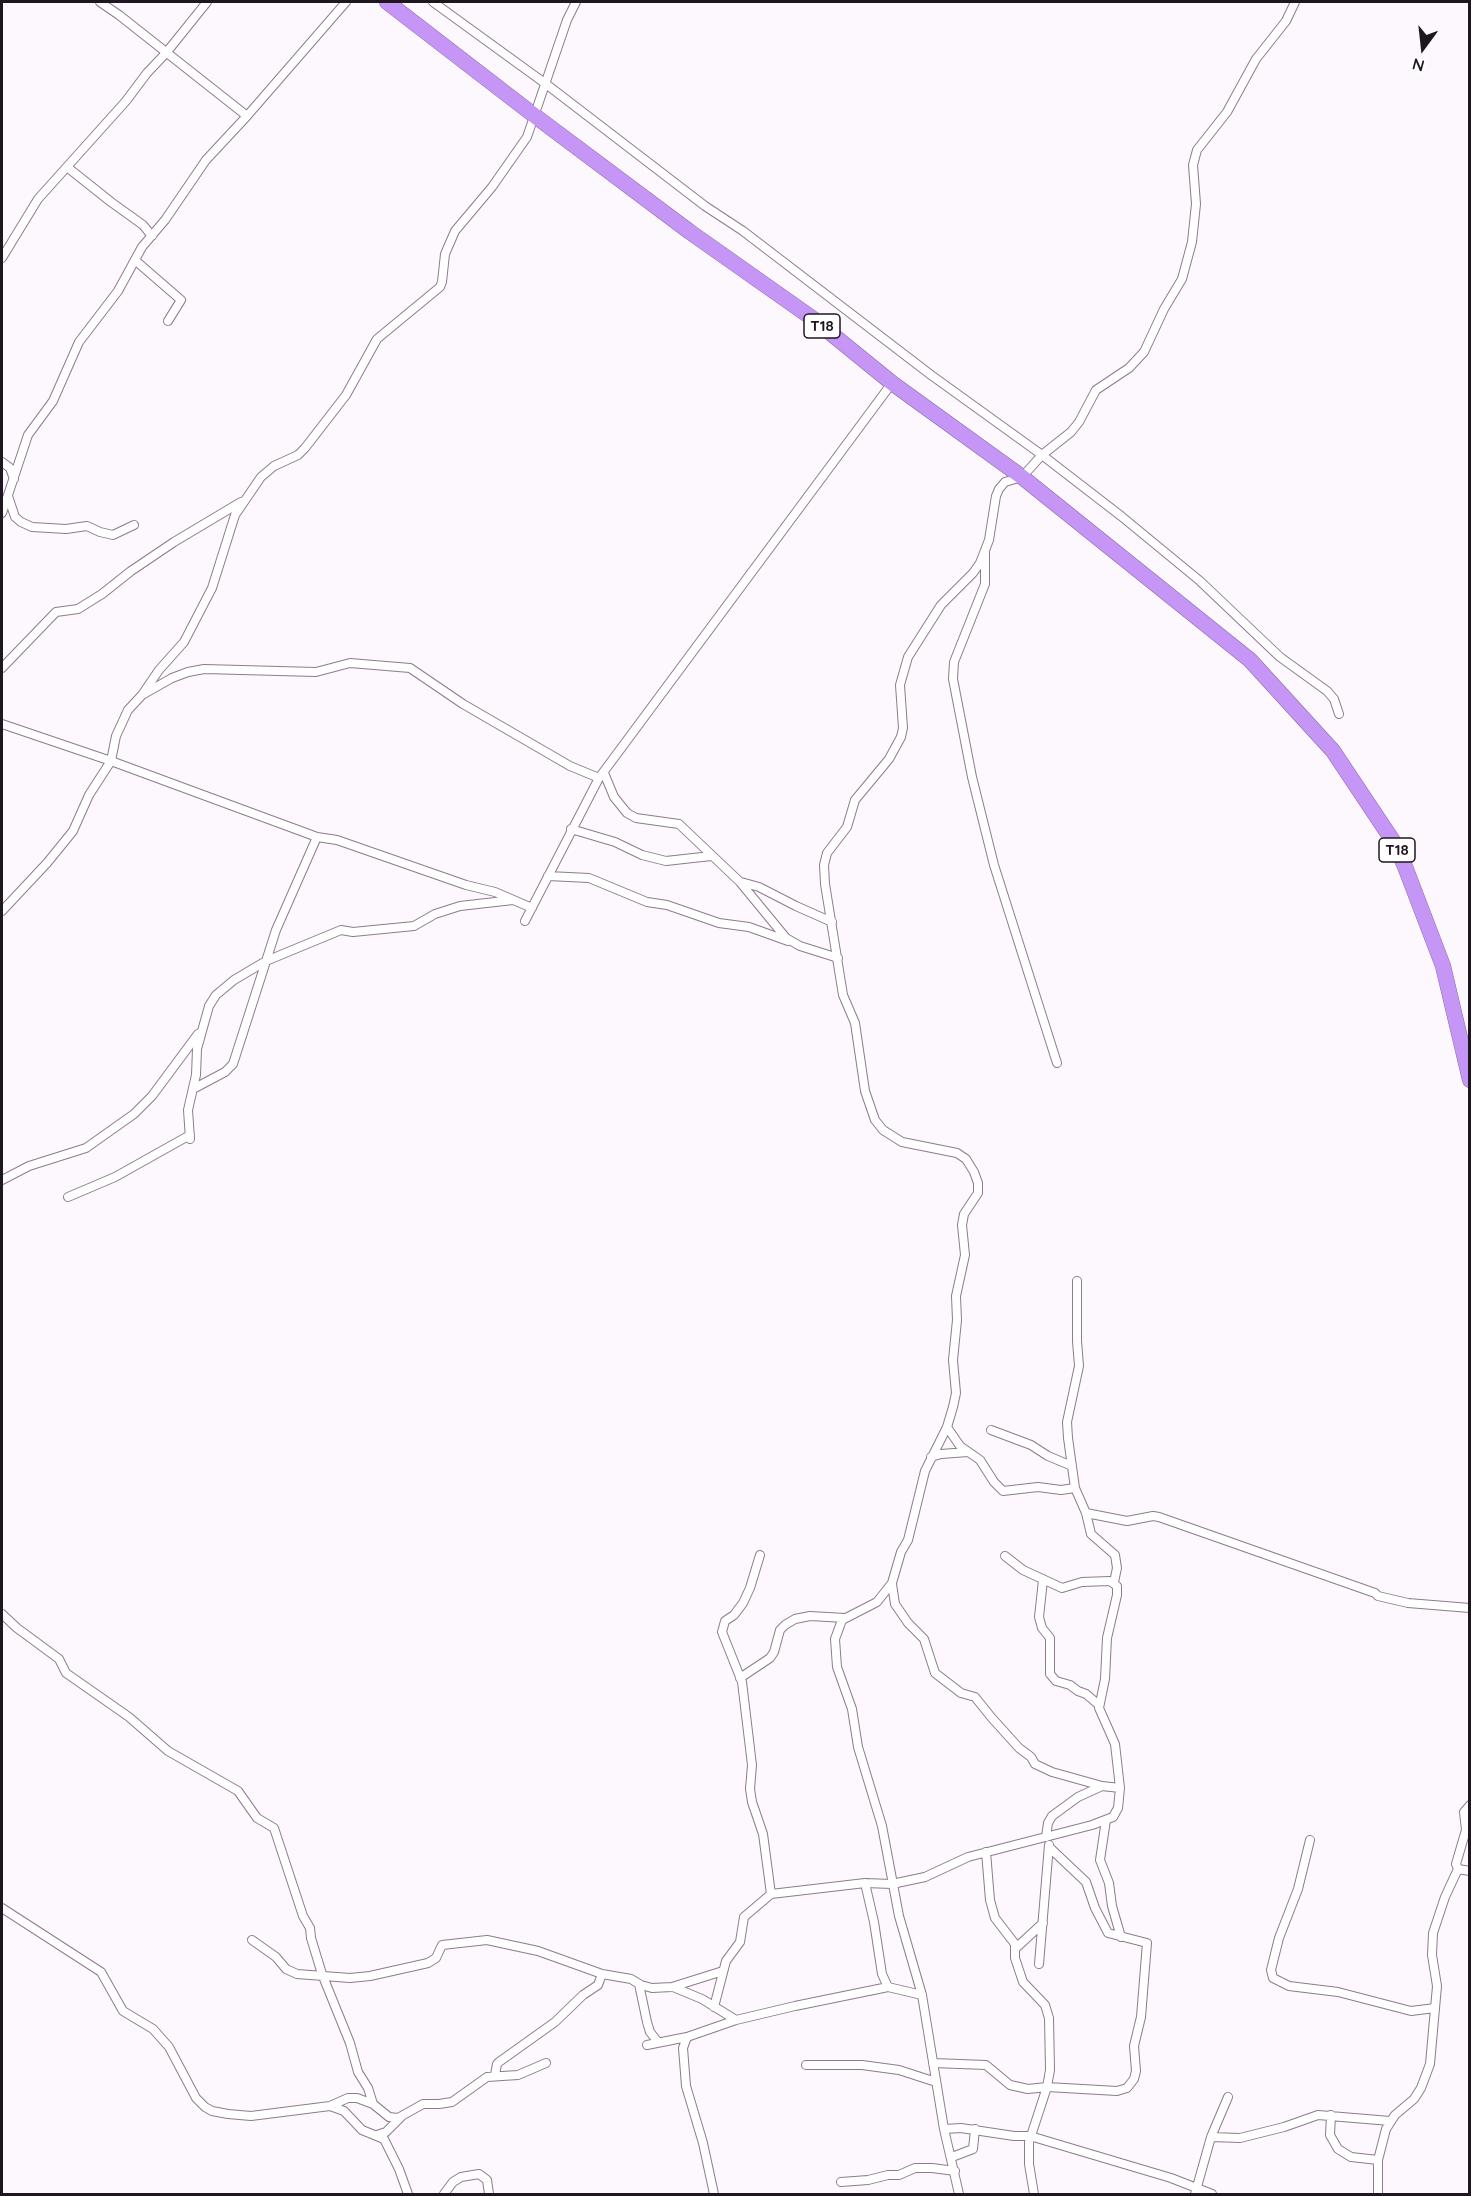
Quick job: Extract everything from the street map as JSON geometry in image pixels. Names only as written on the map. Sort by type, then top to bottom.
[{"type":"highway","name":"T18","points":[[387,2],[690,232],[812,318],[891,383],[1022,477],[1250,660],[1333,751],[1375,812],[1404,864],[1443,966],[1470,1080]]},
{"type":"street","points":[[100,2],[247,116]]},
{"type":"street","points":[[2,258],[6,241],[38,199],[119,110],[207,2]]},
{"type":"street","points":[[2,513],[28,435],[53,401],[79,342],[118,291],[142,247],[206,160],[345,2]]},
{"type":"street","points":[[433,2],[546,84],[931,375],[1042,455],[1163,549],[1280,657],[1328,691],[1334,699],[1339,714]]},
{"type":"street","points":[[2,911],[30,883],[71,835],[88,795],[111,761],[122,720],[159,669],[187,638],[212,588],[235,515],[267,471],[298,455],[305,448],[346,395],[380,336],[440,287],[445,254],[455,231],[492,187],[523,144],[535,116],[567,20],[576,2]]},
{"type":"street","points":[[959,2194],[944,2129],[922,1995],[899,1916],[882,1826],[858,1747],[852,1709],[837,1667],[835,1636],[839,1625],[845,1618],[877,1602],[892,1583],[901,1552],[908,1540],[919,1491],[931,1457],[947,1427],[956,1393],[952,1360],[957,1287],[965,1255],[962,1225],[964,1214],[978,1193],[978,1183],[975,1172],[966,1159],[957,1153],[902,1142],[883,1130],[875,1120],[865,1092],[855,1023],[843,995],[824,876],[828,853],[847,827],[853,805],[860,792],[889,759],[901,736],[903,728],[900,685],[908,657],[941,605],[980,563],[999,489],[1005,482],[1022,477],[1042,455],[1079,422],[1096,390],[1129,368],[1144,352],[1164,309],[1182,279],[1192,242],[1196,204],[1193,165],[1197,150],[1227,112],[1256,59],[1286,21],[1295,2]]},
{"type":"street","points":[[67,167],[143,225],[152,236]]},
{"type":"street","points":[[136,261],[182,300],[168,321]]},
{"type":"street","points":[[525,921],[571,829],[602,776],[789,518],[891,383]]},
{"type":"street","points":[[2,462],[10,468],[15,479]]},
{"type":"street","points":[[8,496],[15,517],[32,527],[66,529],[87,526],[113,535],[134,525]]},
{"type":"street","points":[[2,668],[56,612],[78,609],[174,542],[247,499]]},
{"type":"street","points":[[985,549],[986,584],[954,662],[953,679],[972,777],[994,865],[1057,1064]]},
{"type":"street","points":[[142,695],[172,678],[204,669],[315,672],[350,663],[404,667],[416,671],[463,704],[570,766],[602,776],[614,797],[627,813],[636,818],[676,822],[682,826],[740,882],[777,928],[793,942]]},
{"type":"street","points":[[2,724],[111,761],[317,837],[337,840],[466,885],[495,892],[532,908]]},
{"type":"street","points":[[571,829],[615,842],[642,855],[666,861],[711,856]]},
{"type":"street","points":[[193,1089],[225,1072],[233,1064],[276,930],[317,837]]},
{"type":"street","points":[[548,876],[589,878],[647,902],[667,905],[719,923],[748,927],[838,958]]},
{"type":"street","points":[[740,882],[759,886],[832,922]]},
{"type":"street","points":[[68,1197],[115,1177],[190,1137],[188,1110],[196,1075],[197,1049],[209,1006],[216,995],[234,980],[266,961],[341,930],[353,932],[414,926],[435,914],[452,908],[514,900]]},
{"type":"street","points":[[2,1180],[29,1166],[86,1148],[134,1113],[152,1096],[204,1026]]},
{"type":"street","points":[[714,2007],[720,1991],[726,1960],[740,1942],[744,1917],[771,1894],[866,1883],[892,1884],[925,1877],[968,1857],[1106,1820],[1113,1817],[1117,1811],[1120,1788],[1115,1744],[1100,1714],[1099,1705],[1105,1679],[1107,1632],[1117,1595],[1117,1586],[1114,1582],[1117,1568],[1115,1555],[1093,1537],[1075,1488],[1067,1422],[1079,1366],[1077,1281]]},
{"type":"street","points":[[947,1427],[956,1441],[980,1460],[994,1482],[1003,1491],[1038,1487],[1061,1490],[1075,1488]]},
{"type":"street","points":[[991,1430],[1031,1445],[1048,1456],[1072,1466]]},
{"type":"street","points":[[931,1457],[968,1452]]},
{"type":"street","points":[[1086,1513],[1127,1521],[1159,1517],[1364,1589],[1378,1596],[1408,1603],[1470,1608]]},
{"type":"street","points":[[760,1555],[743,1603],[734,1615],[725,1621],[722,1631],[740,1678],[752,1765],[750,1789],[763,1834],[771,1894]]},
{"type":"street","points":[[1005,1556],[1017,1567],[1062,1588],[1082,1582],[1114,1582]]},
{"type":"street","points":[[1043,1580],[1039,1617],[1042,1628],[1050,1638],[1050,1674],[1056,1681],[1070,1685],[1099,1705]]},
{"type":"street","points":[[892,1583],[895,1604],[908,1623],[924,1639],[935,1673],[961,1693],[975,1697],[991,1718],[1031,1757],[1035,1764],[1053,1772],[1102,1786],[1120,1788]]},
{"type":"street","points":[[2,1614],[62,1662],[66,1673],[129,1717],[168,1751],[238,1791],[256,1818],[274,1828],[303,1916],[310,1928],[322,1974],[350,2043],[358,2072],[368,2088],[373,2104]]},
{"type":"street","points":[[740,1678],[770,1658],[780,1630],[795,1619],[810,1616],[845,1618]]},
{"type":"street","points":[[1039,1964],[1049,1847],[1048,1822],[1052,1815],[1078,1797],[1102,1786]]},
{"type":"street","points":[[1378,2194],[1378,2160],[1390,2121],[1414,2099],[1430,2064],[1437,1986],[1431,1945],[1445,1897],[1458,1869],[1456,1864],[1466,1830],[1464,1812],[1470,1805]]},
{"type":"street","points":[[1106,1820],[1100,1860],[1109,1883],[1114,1915],[1121,1937]]},
{"type":"street","points":[[1310,1840],[1298,1889],[1279,1938],[1271,1970],[1273,1978],[1288,1986],[1338,1992],[1403,2010],[1435,2008]]},
{"type":"street","points":[[933,2063],[986,2065],[1010,2085],[1028,2089],[1117,2091],[1127,2088],[1134,2079],[1136,2071],[1134,2046],[1141,2018],[1147,1944],[1108,1933],[1095,1908],[1086,1882],[1049,1847]]},
{"type":"street","points":[[986,1852],[990,1900],[995,1918],[1012,1938],[1016,1948],[1015,1958],[1023,1982],[1045,2005],[1049,2018],[1050,2070],[1047,2088],[1030,2136],[1029,2164],[1035,2194]]},
{"type":"street","points":[[1458,1869],[1470,1871]]},
{"type":"street","points":[[866,1883],[882,1974],[888,1987]]},
{"type":"street","points":[[2,1908],[101,1972],[123,2011],[153,2029],[169,2047],[196,2098],[212,2111],[228,2115],[251,2116],[330,2106],[355,2098],[373,2104],[389,2117],[402,2116]]},
{"type":"street","points":[[1016,1948],[1043,1923]]},
{"type":"street","points":[[252,1940],[276,1957],[286,1969],[297,1974],[322,1974],[350,1978],[370,1976],[428,1963],[436,1958],[442,1945],[487,1940],[538,1951],[602,1974],[631,1979],[652,1988],[672,1987],[723,1971]]},
{"type":"street","points":[[495,2075],[499,2062],[555,2022],[583,1995],[598,1985],[602,1974]]},
{"type":"street","points":[[639,1984],[650,2032],[658,2042]]},
{"type":"street","points":[[672,1987],[696,1996],[736,2020]]},
{"type":"street","points":[[647,2045],[687,2037],[736,2020],[888,1987],[922,1995]]},
{"type":"street","points":[[687,2037],[683,2049],[686,2086],[703,2143],[714,2194]]},
{"type":"street","points":[[376,2135],[386,2132],[402,2116],[423,2103],[452,2102],[479,2081],[495,2075],[518,2075],[546,2063]]},
{"type":"street","points":[[806,2066],[862,2065],[899,2070],[936,2082]]},
{"type":"street","points":[[1196,2191],[1211,2137],[1228,2097]]},
{"type":"street","points":[[330,2106],[347,2113],[362,2130],[385,2140],[408,2194]]},
{"type":"street","points":[[1211,2137],[1239,2138],[1284,2127],[1318,2115],[1355,2120],[1390,2121]]},
{"type":"street","points":[[1331,2115],[1330,2135],[1338,2149],[1351,2157],[1378,2160]]},
{"type":"street","points":[[944,2129],[961,2128],[1014,2136],[1030,2136],[1196,2191],[1212,2194]]},
{"type":"street","points":[[952,2157],[974,2150],[975,2130]]},
{"type":"street","points":[[841,2182],[899,2175],[915,2168],[955,2171]]},
{"type":"street","points":[[444,2194],[453,2182],[461,2177],[479,2174],[487,2180],[489,2194]]}]
